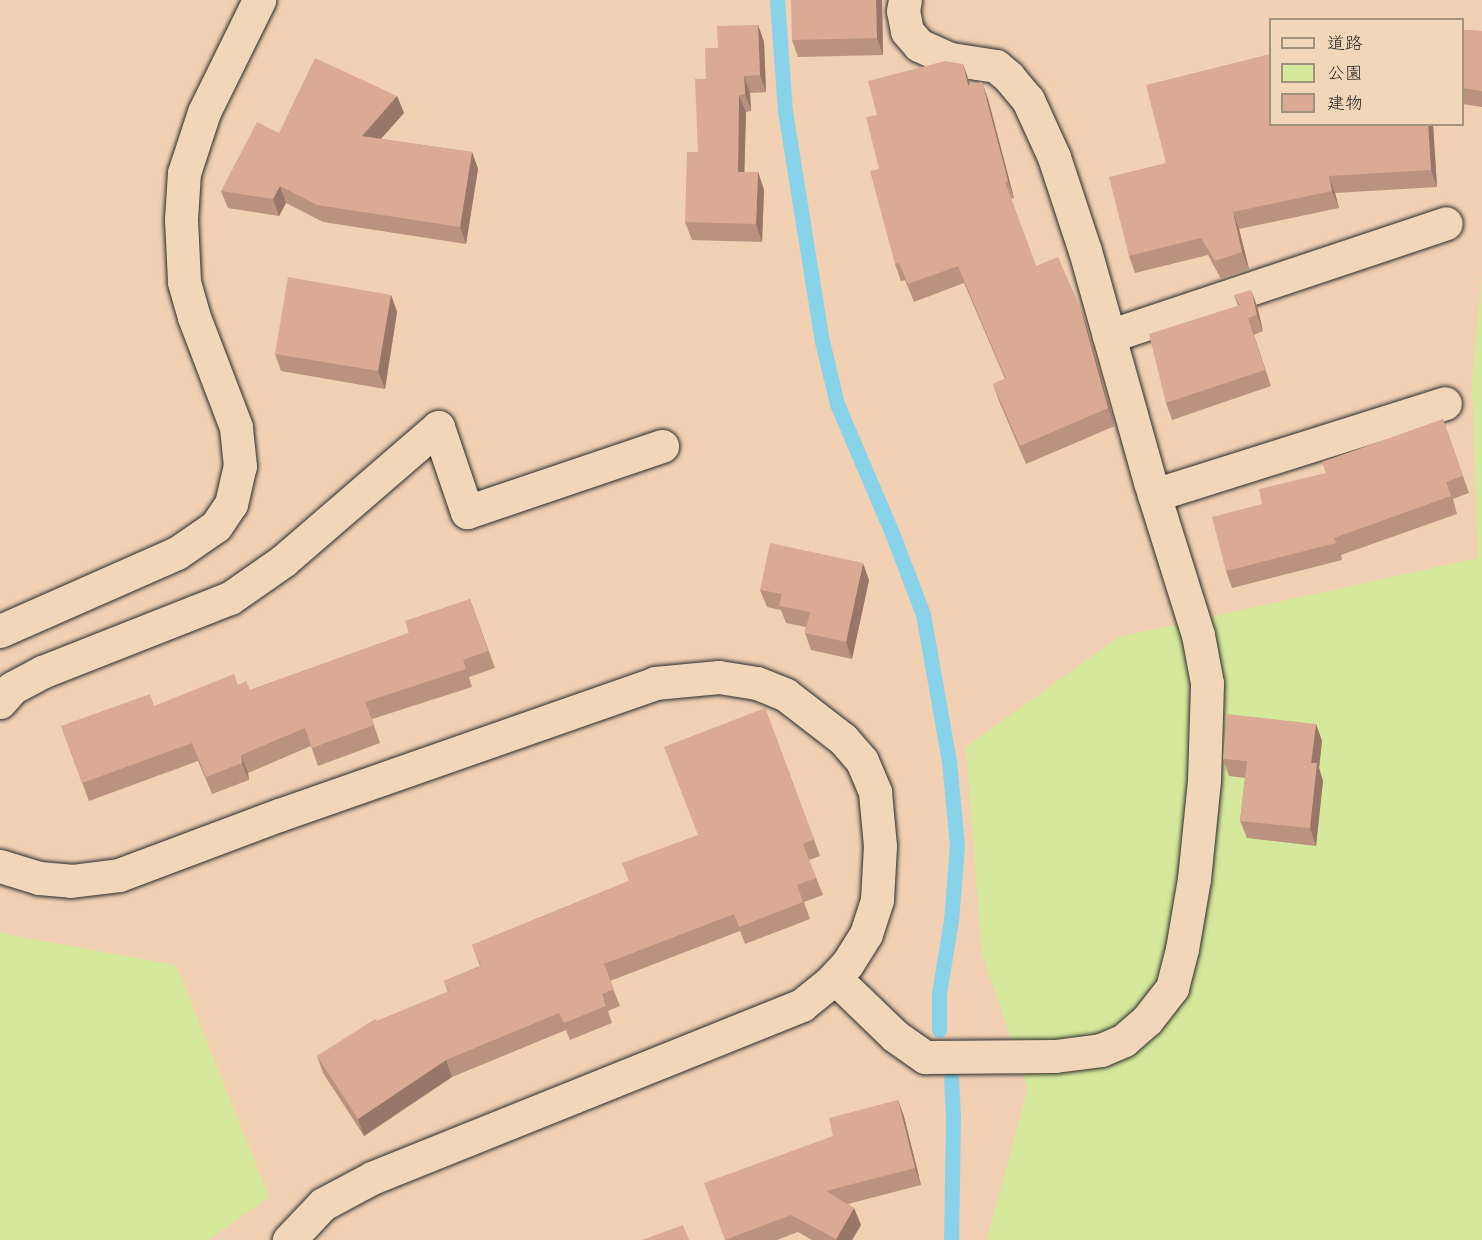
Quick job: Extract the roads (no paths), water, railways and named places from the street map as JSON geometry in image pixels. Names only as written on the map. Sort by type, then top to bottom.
[{"type":"street","points":[[0,631],[177,553],[216,526],[231,504],[240,466],[236,427],[194,316],[184,281],[181,219],[184,173],[204,112],[259,0]]},
{"type":"street","points":[[835,978],[895,1036],[925,1057],[1055,1056],[1101,1050],[1125,1040],[1147,1020],[1172,988],[1182,949],[1194,879],[1204,780],[1207,683],[1198,635],[1054,157],[1028,100],[996,66],[950,59],[919,45],[907,31],[903,11],[905,0]]},
{"type":"street","points":[[1109,336],[1446,223]]},
{"type":"street","points":[[1154,495],[1446,403]]},
{"type":"street","points":[[0,702],[12,688],[42,672],[230,598],[283,561],[438,427],[467,512],[662,446]]},
{"type":"street","points":[[0,866],[39,879],[70,881],[119,875],[279,815],[655,683],[718,677],[757,682],[786,695],[843,740],[862,761],[875,792],[880,846],[878,900],[866,934],[835,978],[802,1005],[372,1178],[323,1204],[289,1240]]},
{"type":"waterway","points":[[777,0],[785,111],[822,341],[837,404],[892,533],[923,614],[949,761],[957,846],[951,920],[939,993],[939,1030]]},
{"type":"waterway","points":[[951,1078],[953,1117],[951,1240]]}]
